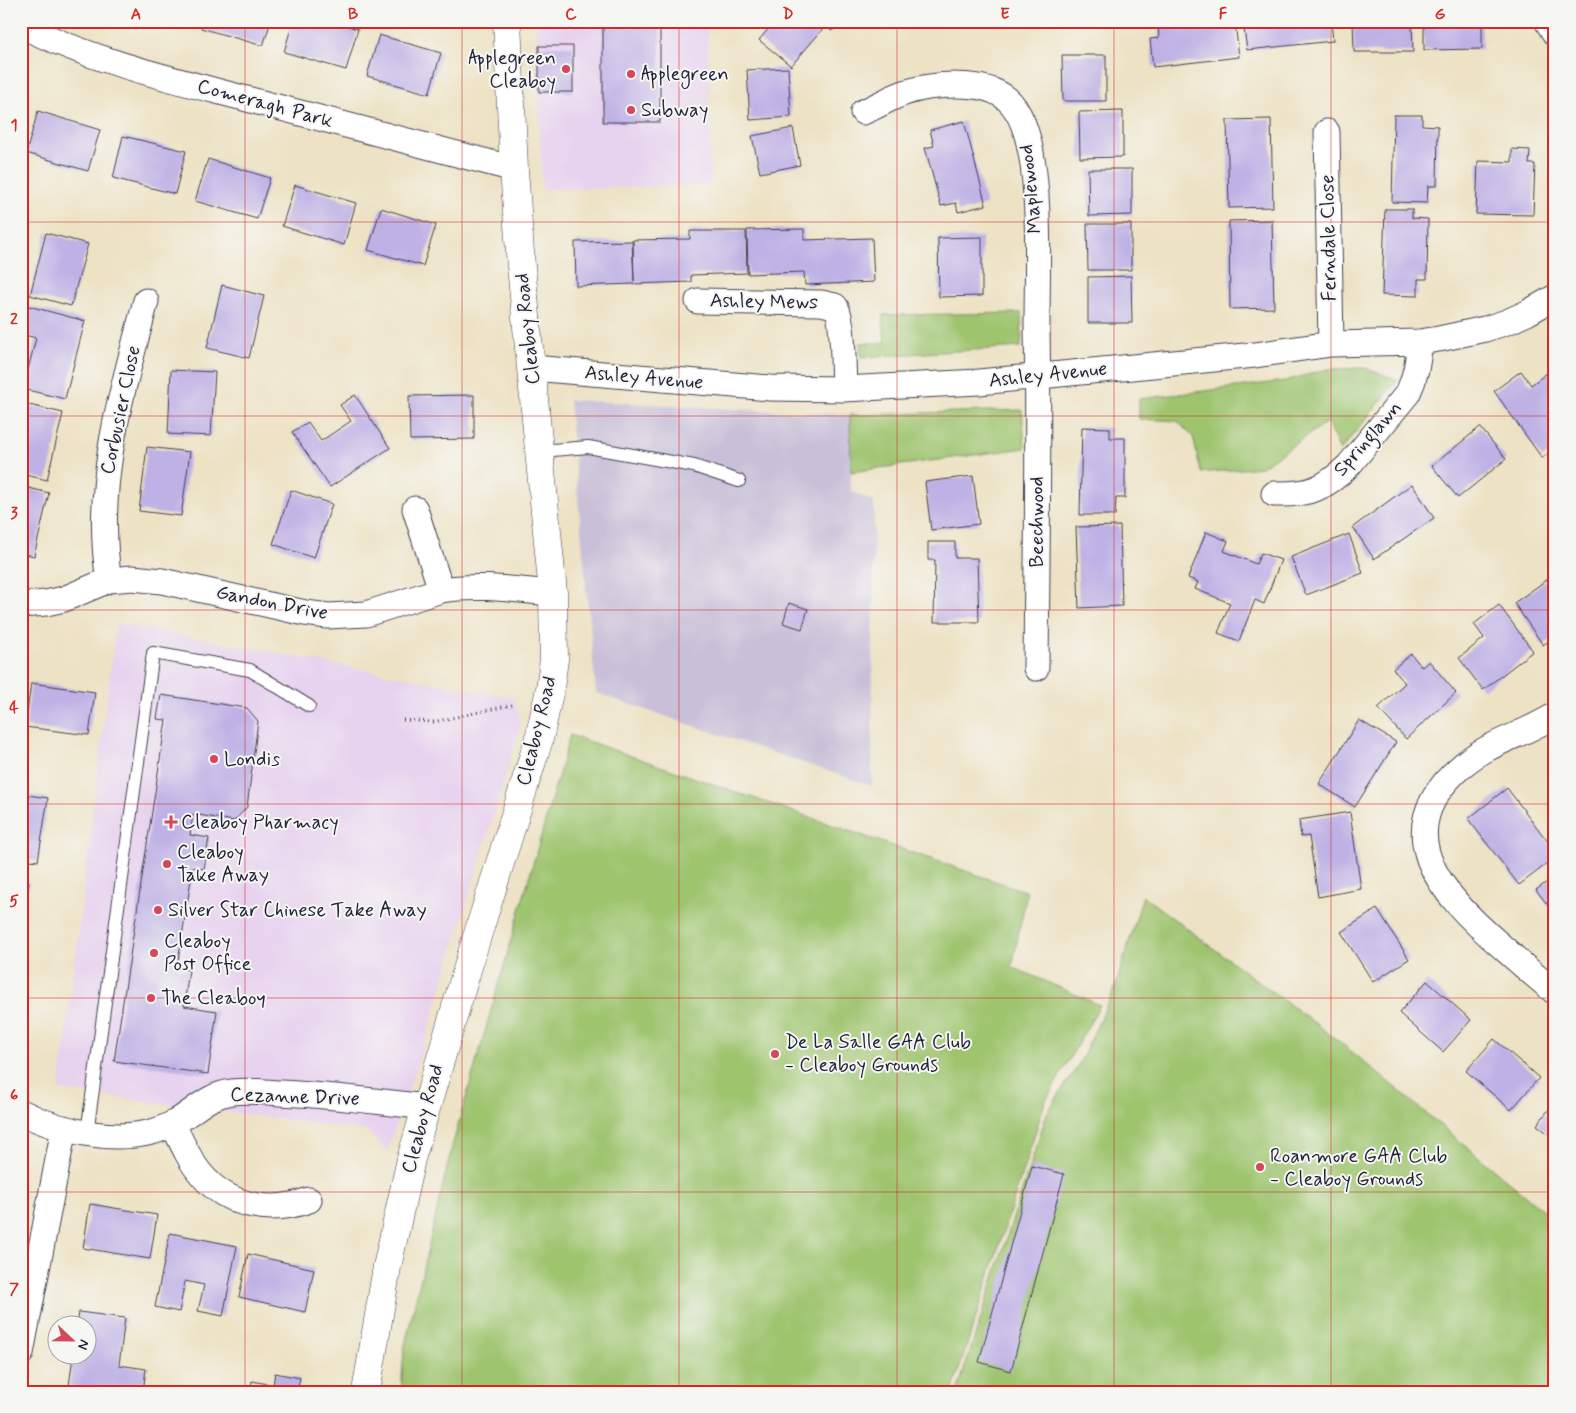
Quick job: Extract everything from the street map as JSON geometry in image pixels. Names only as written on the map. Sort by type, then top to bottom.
[{"type":"street","name":"Cleaboy Road","points":[[366,1392],[387,1267],[409,1168],[474,942],[539,739],[554,658],[553,593],[541,451],[521,266],[507,21]]},
{"type":"street","points":[[1547,21],[1555,34]]},
{"type":"street","name":"Comeragh Park","points":[[21,25],[56,42],[115,63],[514,169]]},
{"type":"street","name":"Maplewood","points":[[863,112],[905,93],[929,87],[949,85],[981,87],[994,91],[1006,99],[1014,108],[1027,137],[1033,164],[1036,225],[1038,376]]},
{"type":"street","name":"Ferndale Close","points":[[1327,132],[1331,344]]},
{"type":"street","name":"Ashley Avenue","points":[[532,368],[770,388],[844,389],[972,383],[1255,355],[1331,344],[1419,342],[1458,335],[1507,322],[1555,297]]},
{"type":"street","name":"Ashley Mews","points":[[698,300],[821,303],[835,306],[840,315],[841,323],[844,389]]},
{"type":"street","name":"Corbusier Close","points":[[109,580],[104,537],[109,458],[119,403],[146,301]]},
{"type":"street","name":"Springlawn","points":[[1274,494],[1291,495],[1318,489],[1339,475],[1349,465],[1408,393],[1418,367],[1419,342]]},
{"type":"street","name":"Beechwood","points":[[1036,668],[1038,376]]},
{"type":"street","points":[[415,509],[442,590]]},
{"type":"street","name":"Gandon Drive","points":[[21,605],[64,599],[109,580],[132,578],[154,580],[305,613],[328,616],[366,614],[442,590],[478,587],[553,593]]},
{"type":"street","points":[[1555,715],[1530,730],[1479,754],[1451,776],[1438,791],[1430,806],[1425,835],[1429,862],[1446,891],[1481,928],[1555,992]]},
{"type":"street","name":"Cezanne Drive","points":[[21,1112],[40,1121],[76,1131],[134,1135],[160,1130],[212,1097],[231,1092],[306,1094],[425,1107]]},
{"type":"street","points":[[172,1124],[200,1174],[212,1186],[226,1195],[267,1208],[294,1205],[309,1200]]},
{"type":"street","points":[[21,1353],[76,1131]]},
{"type":"lane","points":[[541,451],[588,447],[694,466],[739,480]]},
{"type":"lane","points":[[76,1131],[153,653],[250,670],[310,706]]},
{"type":"path","points":[[403,720],[433,722],[548,698]]},
{"type":"shaded area","points":[[536,21],[707,21],[711,185],[542,189]]},
{"type":"shaded area","points":[[569,400],[850,415],[851,491],[874,502],[872,786],[596,693]]},
{"type":"shaded area","points":[[116,623],[514,698],[521,724],[423,1048],[387,1151],[365,1130],[59,1090]]},
{"type":"green space","points":[[1022,313],[1021,347],[861,357],[860,343],[885,343],[883,315]]},
{"type":"green space","points":[[1365,368],[1398,380],[1340,451],[1327,422],[1261,467],[1201,473],[1193,437],[1177,421],[1139,419],[1139,399],[1285,381],[1328,369]]},
{"type":"green space","points":[[1022,410],[1025,448],[851,472],[850,415]]},
{"type":"green space","name":"De La Salle GAA Club - Cleaboy Grounds","points":[[570,735],[1027,892],[1012,967],[1100,1005],[1045,1102],[952,1392],[401,1392],[404,1349],[453,1143]]},
{"type":"green space","name":"Roanmore GAA Club - Cleaboy Grounds","points":[[1143,896],[1340,1042],[1555,1220],[1555,1392],[957,1392],[1047,1113],[1079,1064],[1115,988]]},
{"type":"building","points":[[203,21],[271,21],[263,46],[201,28]]},
{"type":"building","points":[[293,21],[331,21],[358,29],[346,70],[284,52]]},
{"type":"building","points":[[775,21],[814,21],[823,29],[791,66],[759,40]]},
{"type":"building","points":[[826,21],[848,21],[831,31]]},
{"type":"building","points":[[1168,21],[1218,21],[1218,24],[1235,22],[1239,57],[1153,67],[1150,39],[1159,38],[1158,23]]},
{"type":"building","points":[[1331,21],[1333,41],[1247,50],[1243,22]]},
{"type":"building","points":[[1353,21],[1412,21],[1413,52],[1354,52]]},
{"type":"building","points":[[1424,21],[1482,21],[1482,49],[1424,50]]},
{"type":"building","name":"Applegreen","points":[[603,26],[660,26],[660,122],[603,122]]},
{"type":"building","points":[[379,35],[441,53],[429,94],[367,76]]},
{"type":"building","points":[[539,46],[573,46],[573,92],[539,92]]},
{"type":"building","points":[[1062,55],[1106,55],[1106,101],[1063,101]]},
{"type":"building","points":[[788,68],[791,117],[750,120],[747,70]]},
{"type":"building","points":[[38,111],[100,130],[88,171],[26,153]]},
{"type":"building","points":[[1123,111],[1123,157],[1080,158],[1079,112]]},
{"type":"building","points":[[1394,115],[1422,115],[1422,125],[1438,126],[1437,186],[1428,186],[1427,203],[1392,202]]},
{"type":"building","points":[[1271,119],[1273,207],[1229,208],[1227,120]]},
{"type":"building","points":[[964,121],[986,205],[958,212],[956,203],[941,206],[925,148],[934,146],[930,130]]},
{"type":"building","points":[[793,128],[800,165],[760,173],[752,136]]},
{"type":"building","points":[[123,136],[186,151],[175,194],[113,178]]},
{"type":"building","points":[[1512,149],[1530,150],[1529,164],[1535,164],[1533,215],[1476,214],[1478,161],[1512,162]]},
{"type":"building","points":[[208,159],[270,178],[257,219],[195,201]]},
{"type":"building","points":[[1088,169],[1132,169],[1132,215],[1089,216]]},
{"type":"building","points":[[295,185],[356,203],[344,245],[282,226]]},
{"type":"building","points":[[381,208],[436,225],[423,266],[368,250]]},
{"type":"building","points":[[1385,209],[1412,209],[1412,218],[1428,219],[1427,279],[1418,279],[1418,296],[1382,295]]},
{"type":"building","points":[[1272,220],[1274,308],[1230,309],[1229,221]]},
{"type":"building","points":[[1087,224],[1131,224],[1131,270],[1088,270]]},
{"type":"building","points":[[804,229],[804,240],[872,238],[874,282],[805,285],[804,272],[748,274],[747,230]]},
{"type":"building","points":[[690,231],[746,231],[747,273],[691,275],[691,282],[576,286],[575,242],[632,241],[634,281],[633,240],[690,239]]},
{"type":"building","points":[[46,233],[88,244],[71,306],[30,295]]},
{"type":"building","points":[[982,237],[982,296],[939,297],[938,238]]},
{"type":"building","points":[[1131,276],[1132,323],[1088,323],[1088,277]]},
{"type":"building","points":[[222,285],[264,296],[249,358],[207,348]]},
{"type":"building","points":[[21,304],[85,321],[65,399],[23,389],[36,338],[21,334]]},
{"type":"building","points":[[1555,367],[1555,462],[1549,453],[1542,458],[1494,391],[1521,371],[1531,385]]},
{"type":"building","points":[[171,370],[215,372],[211,436],[168,434]]},
{"type":"building","points":[[355,395],[390,448],[330,487],[292,432],[308,422],[321,441],[351,421],[340,405]]},
{"type":"building","points":[[474,395],[474,439],[410,440],[409,396]]},
{"type":"building","points":[[21,403],[63,413],[47,480],[21,474]]},
{"type":"building","points":[[1082,427],[1110,428],[1110,438],[1125,438],[1125,498],[1116,498],[1115,515],[1080,515]]},
{"type":"building","points":[[1480,427],[1506,459],[1458,498],[1432,466]]},
{"type":"building","points":[[147,447],[190,452],[181,516],[139,511]]},
{"type":"building","points":[[973,476],[979,524],[931,530],[925,482]]},
{"type":"building","points":[[1412,484],[1434,518],[1374,559],[1353,527]]},
{"type":"building","points":[[21,486],[49,493],[34,556],[21,553]]},
{"type":"building","points":[[291,490],[332,504],[314,558],[273,544]]},
{"type":"building","points":[[1120,526],[1122,606],[1079,608],[1076,527]]},
{"type":"building","points":[[1206,532],[1228,541],[1224,551],[1256,564],[1261,553],[1281,560],[1264,604],[1255,600],[1239,641],[1218,633],[1230,603],[1195,589],[1198,582],[1188,578]]},
{"type":"building","points":[[1349,534],[1363,573],[1306,595],[1291,557]]},
{"type":"building","points":[[928,542],[955,542],[955,558],[977,558],[979,622],[934,622],[935,560],[928,560]]},
{"type":"building","points":[[1555,574],[1555,637],[1543,645],[1514,603]]},
{"type":"building","points":[[789,603],[808,609],[802,629],[783,623]]},
{"type":"building","points":[[1499,605],[1533,651],[1483,690],[1459,658],[1484,638],[1474,624]]},
{"type":"building","points":[[1411,654],[1422,667],[1429,661],[1456,693],[1406,739],[1378,708],[1405,683],[1393,669]]},
{"type":"building","points":[[31,683],[95,692],[89,735],[25,727]]},
{"type":"building","points":[[161,695],[247,708],[258,721],[247,807],[234,821],[193,814],[190,835],[209,838],[204,869],[193,867],[177,968],[189,970],[184,1006],[217,1011],[208,1074],[114,1061],[166,720],[157,719]]},
{"type":"building","points":[[1359,720],[1396,742],[1355,807],[1319,784]]},
{"type":"building","points":[[1507,788],[1555,851],[1555,858],[1519,885],[1468,819]]},
{"type":"building","points":[[21,794],[48,798],[38,861],[21,859]]},
{"type":"building","points":[[1350,812],[1361,889],[1318,897],[1309,836],[1301,837],[1299,820]]},
{"type":"building","points":[[1555,876],[1555,914],[1536,890]]},
{"type":"building","points":[[21,881],[29,882],[22,926],[21,926]]},
{"type":"building","points":[[1377,909],[1409,959],[1373,982],[1341,932]]},
{"type":"building","points":[[21,965],[26,965],[22,986],[21,986]]},
{"type":"building","points":[[1427,981],[1471,1020],[1443,1052],[1399,1013]]},
{"type":"building","points":[[1494,1039],[1539,1078],[1511,1110],[1466,1071]]},
{"type":"building","points":[[1555,1101],[1555,1139],[1537,1125]]},
{"type":"building","points":[[1032,1166],[1064,1174],[1011,1371],[979,1362]]},
{"type":"building","points":[[90,1204],[157,1215],[150,1259],[83,1248]]},
{"type":"building","points":[[170,1233],[237,1246],[223,1316],[198,1311],[204,1285],[185,1281],[179,1312],[155,1307]]},
{"type":"building","points":[[248,1254],[314,1269],[305,1312],[239,1297]]},
{"type":"building","points":[[79,1312],[125,1318],[119,1365],[146,1369],[143,1392],[112,1392],[69,1386],[72,1366],[98,1366],[98,1316],[78,1316]]},
{"type":"building","points":[[275,1373],[300,1378],[297,1392],[250,1392],[252,1381],[273,1385]]},
{"type":"place","name":"Applegreen Cleaboy","points":[[566,69]]},
{"type":"place","name":"Applegreen","points":[[631,74]]},
{"type":"place","name":"Subway","points":[[631,110]]},
{"type":"place","name":"Londis","points":[[214,759]]},
{"type":"place","name":"Cleaboy Pharmacy","points":[[171,822]]},
{"type":"place","name":"Cleaboy Take Away","points":[[167,864]]},
{"type":"place","name":"Silver Star Chinese Take Away","points":[[158,910]]},
{"type":"place","name":"Cleaboy Post Office","points":[[154,953]]},
{"type":"place","name":"The Cleaboy","points":[[151,998]]},
{"type":"place","name":"De La Salle GAA Club - Cleaboy Grounds","points":[[775,1054]]},
{"type":"place","name":"Roanmore GAA Club - Cleaboy Grounds","points":[[1260,1167]]}]
